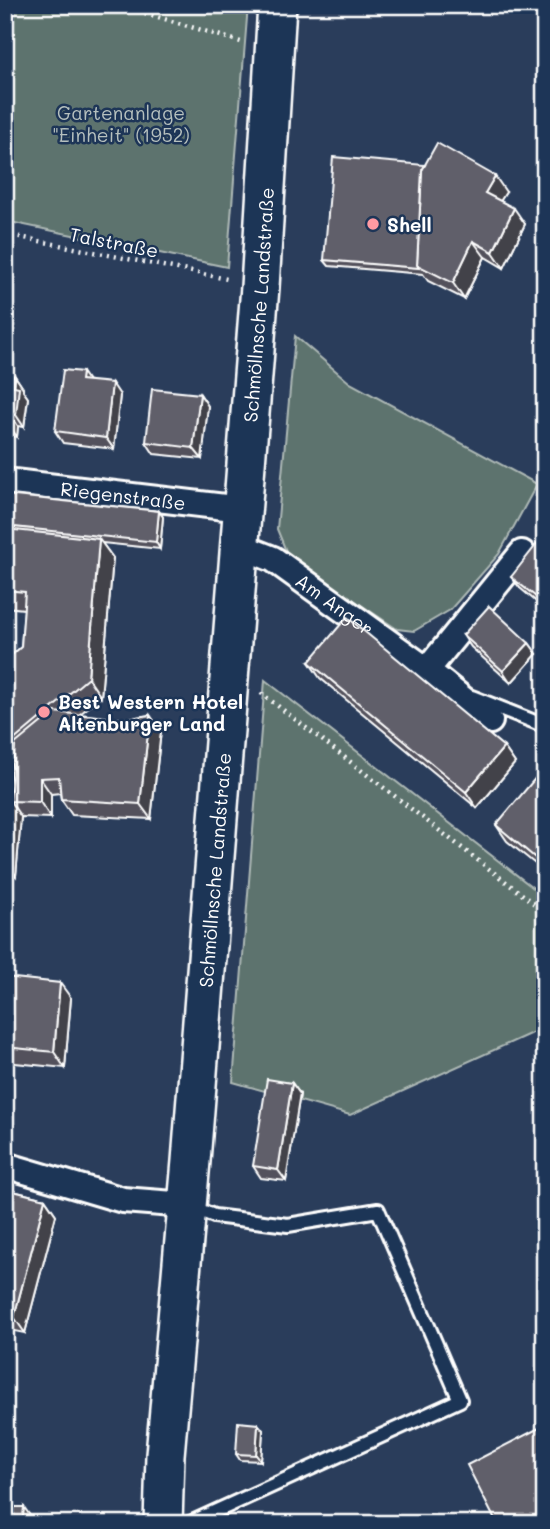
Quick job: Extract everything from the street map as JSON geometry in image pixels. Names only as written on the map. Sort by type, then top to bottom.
[{"type":"main road","name":"Schmöllnsche Landstraße","points":[[163,1524],[165,1455],[260,287],[277,5]]},
{"type":"street","name":"Riegenstraße","points":[[5,481],[242,509]]},
{"type":"street","name":"Am Anger","points":[[240,545],[273,559],[427,670],[490,721]]},
{"type":"street","points":[[427,670],[522,553]]},
{"type":"street","points":[[5,1165],[123,1200],[187,1205]]},
{"type":"lane","name":"Am Anger","points":[[452,690],[545,726]]},
{"type":"lane","points":[[187,1205],[215,1216],[288,1226],[378,1210],[460,1400],[188,1524]]},
{"type":"path","points":[[118,5],[275,52]]},
{"type":"path","name":"Talstraße","points":[[5,234],[217,277]]},
{"type":"path","points":[[230,669],[545,912]]},
{"type":"green space","name":"Gartenanlage \"Einheit\" (1952)","points":[[5,5],[248,5],[227,267],[5,221]]},
{"type":"green space","points":[[295,336],[350,383],[537,484],[499,554],[450,610],[414,631],[397,629],[288,556],[277,529]]},
{"type":"green space","points":[[265,680],[545,897],[545,1027],[350,1115],[233,1082]]},
{"type":"building","points":[[437,143],[495,176],[485,193],[514,208],[493,252],[473,241],[453,283],[417,265],[422,170]]},
{"type":"building","points":[[333,157],[425,165],[422,170],[419,268],[324,260]]},
{"type":"building","points":[[63,370],[82,372],[81,380],[112,383],[106,438],[55,431]]},
{"type":"building","points":[[5,375],[15,376],[14,386],[19,387],[16,415],[10,414],[9,425],[5,425]]},
{"type":"building","points":[[152,389],[200,394],[193,448],[146,442]]},
{"type":"building","points":[[5,495],[159,511],[156,542],[5,526]]},
{"type":"building","name":"Best Western Hotel Altenburger Land","points":[[5,529],[99,539],[88,678],[13,741],[5,828],[5,661],[21,647],[25,592],[5,590]]},
{"type":"building","points":[[537,544],[545,550],[545,604],[511,577]]},
{"type":"building","points":[[489,606],[529,643],[503,671],[463,635]]},
{"type":"building","points":[[347,617],[504,747],[466,792],[309,662]]},
{"type":"building","points":[[54,712],[123,719],[150,715],[140,804],[61,799],[59,777],[40,778],[40,802],[10,801],[15,744]]},
{"type":"building","points":[[538,775],[545,781],[545,866],[496,825]]},
{"type":"building","points":[[5,977],[60,983],[54,1052],[5,1047]]},
{"type":"building","points":[[267,1079],[292,1083],[278,1170],[253,1166]]},
{"type":"building","points":[[5,1189],[45,1199],[14,1317],[5,1315]]},
{"type":"building","points":[[238,1422],[258,1424],[256,1455],[236,1454]]},
{"type":"building","points":[[545,1425],[545,1524],[497,1524],[467,1465]]},
{"type":"building","points":[[5,1507],[24,1507],[22,1524],[5,1524]]},
{"type":"place","name":"Shell","points":[[373,224]]},
{"type":"place","name":"Best Western Hotel Altenburger Land","points":[[44,712]]}]
